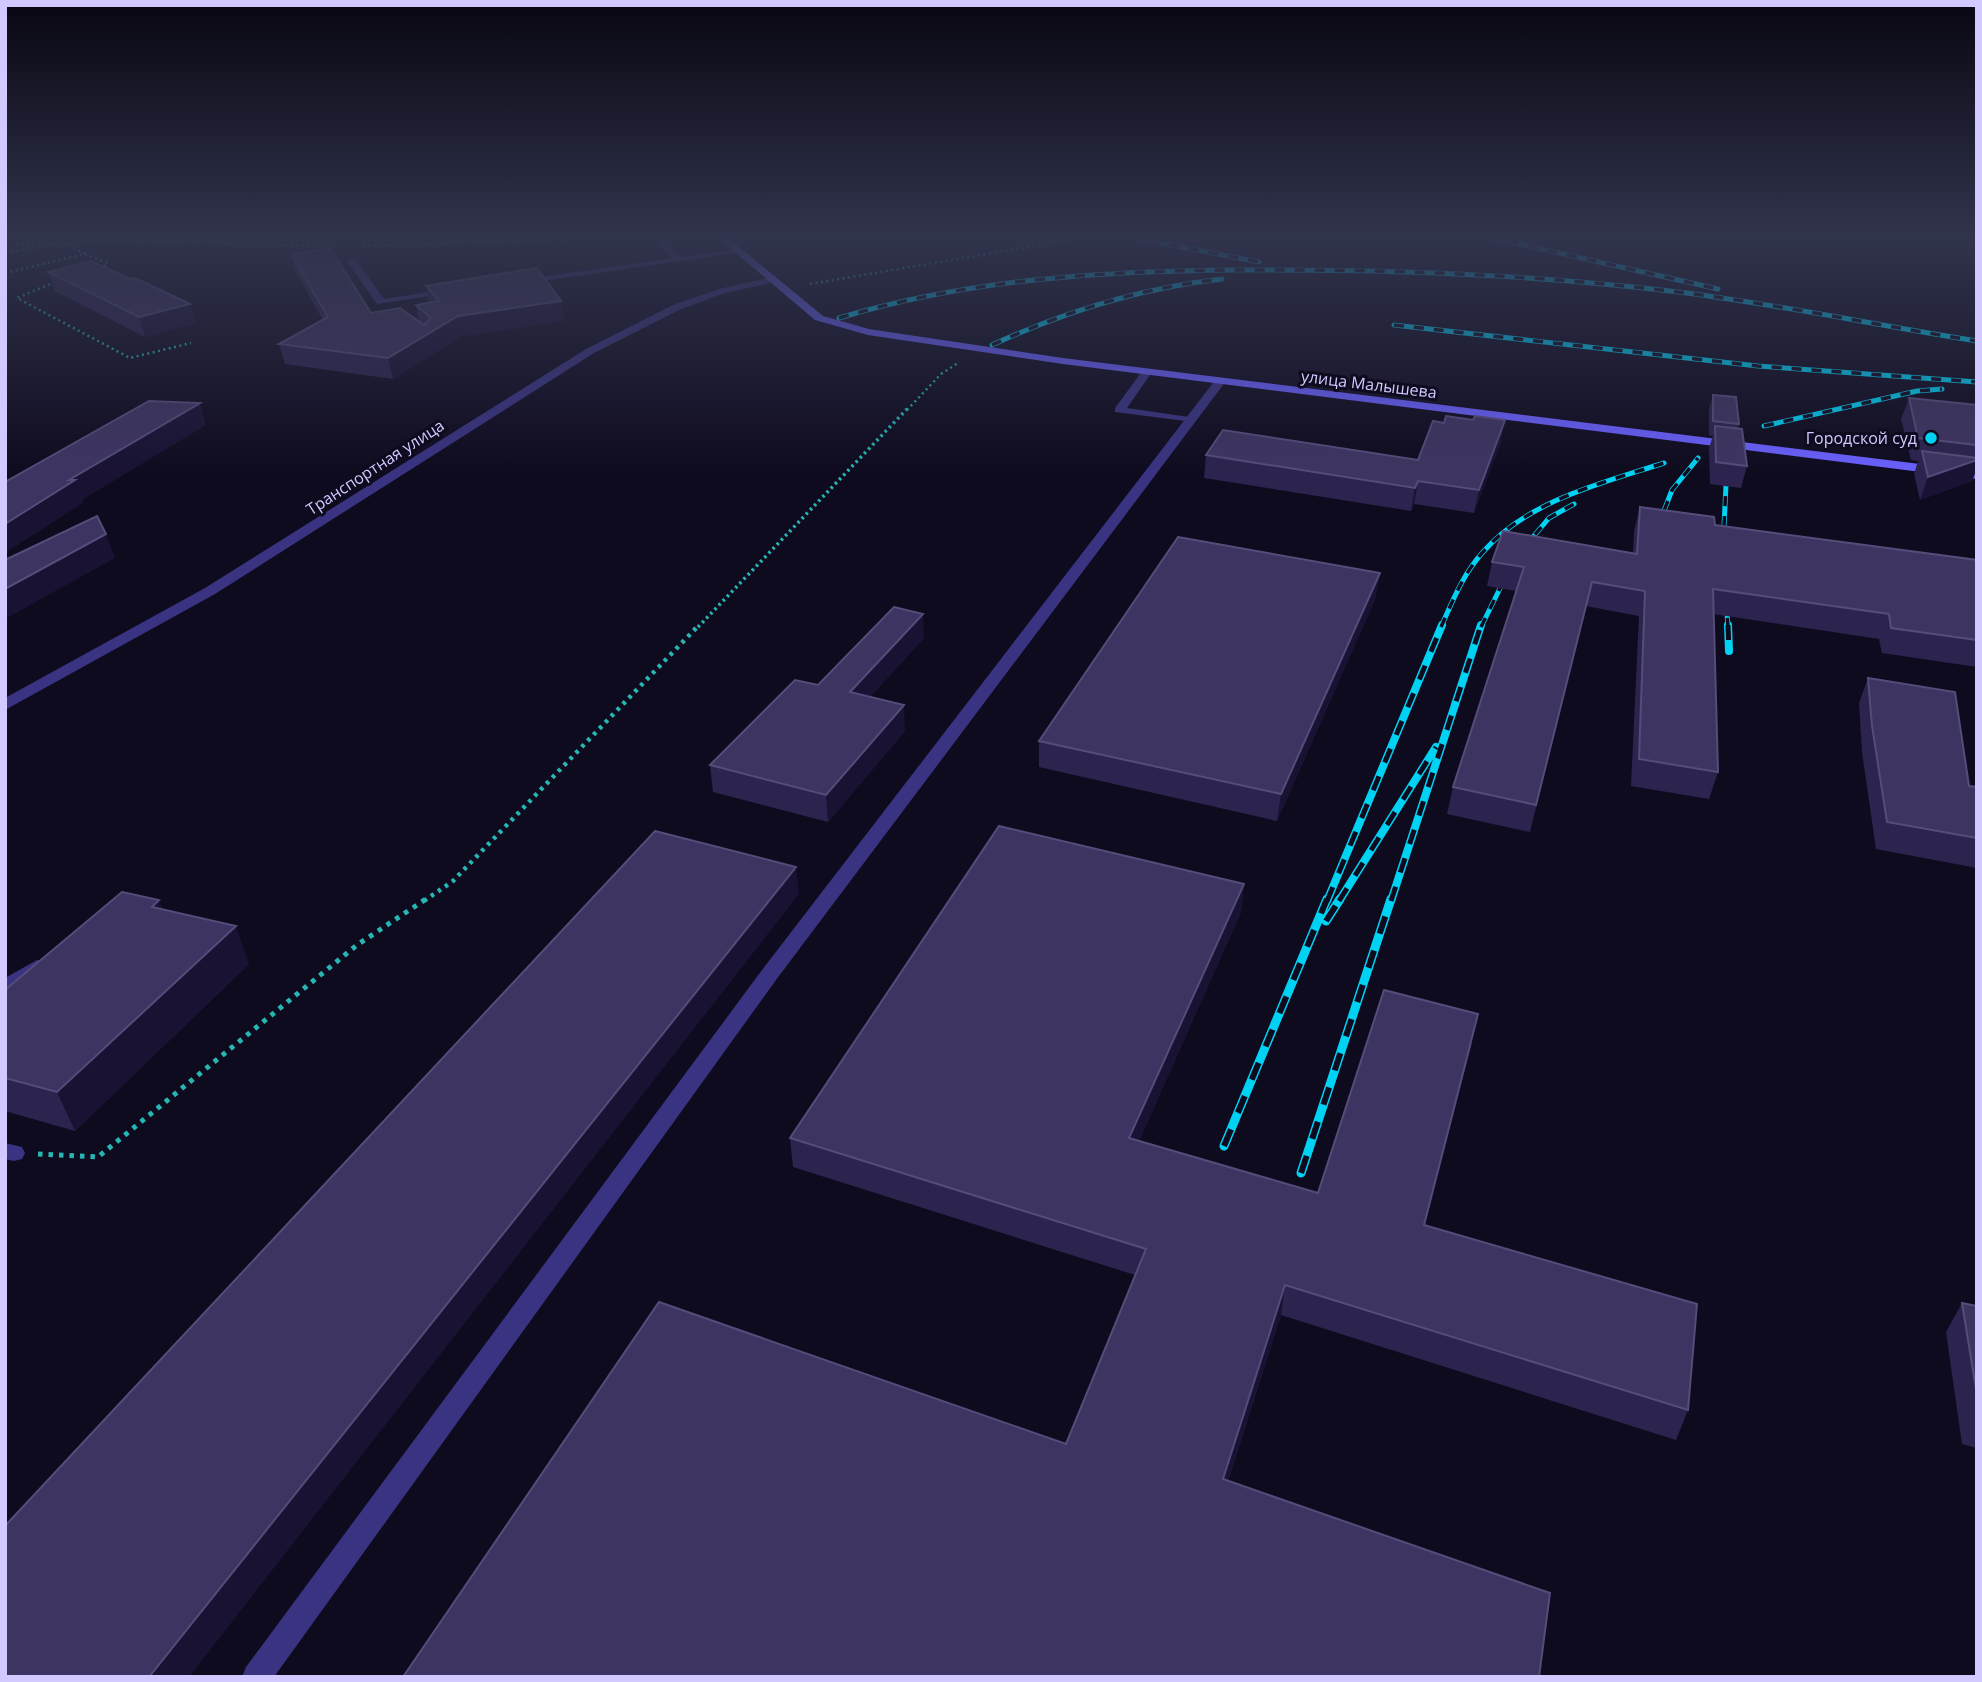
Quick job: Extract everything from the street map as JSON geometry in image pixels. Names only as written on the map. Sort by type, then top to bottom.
[{"type":"main road","name":"улица Малышева","points":[[816,315],[868,332],[1147,372],[1977,475]]},
{"type":"street","name":"Транспортная улица","points":[[5,705],[210,592],[590,351],[660,315]]},
{"type":"street","points":[[1147,372],[1119,410],[1189,420]]},
{"type":"street","points":[[256,1677],[761,986],[1220,381]]},
{"type":"street","points":[[5,988],[58,951]]},
{"type":"path","points":[[50,315],[130,358],[191,342]]},
{"type":"path","points":[[10,1152],[98,1157],[358,945],[453,881],[941,374],[964,359]]},
{"type":"building","points":[[411,315],[424,325],[431,318],[428,315],[461,315],[388,358],[279,344],[328,317]]},
{"type":"building","points":[[1713,395],[1736,397],[1739,424],[1713,421]]},
{"type":"building","points":[[1909,398],[1977,405],[1977,445],[1918,438]]},
{"type":"building","points":[[149,401],[200,403],[69,480],[75,480],[5,524],[5,482]]},
{"type":"building","points":[[1446,416],[1473,420],[1475,416],[1505,420],[1479,490],[1418,481],[1415,488],[1206,455],[1223,430],[1418,460],[1433,421],[1444,423]]},
{"type":"building","points":[[1715,426],[1742,429],[1747,466],[1716,462]]},
{"type":"building","points":[[1922,451],[1977,458],[1977,460],[1928,477]]},
{"type":"building","points":[[1640,507],[1714,517],[1715,525],[1977,560],[1977,640],[1891,628],[1889,614],[1713,589],[1718,772],[1639,759],[1645,591],[1592,582],[1536,805],[1453,787],[1524,567],[1492,562],[1503,531],[1637,554]]},
{"type":"building","points":[[97,516],[106,534],[5,589],[5,560]]},
{"type":"building","points":[[1178,537],[1380,573],[1281,794],[1039,741]]},
{"type":"building","points":[[894,607],[923,614],[850,692],[904,705],[826,795],[710,765],[795,680],[818,685]]},
{"type":"building","points":[[1868,678],[1955,692],[1969,786],[1977,787],[1977,838],[1887,822],[1872,726]]},
{"type":"building","points":[[999,826],[1244,884],[1129,1138],[1318,1193],[1384,990],[1478,1014],[1424,1225],[1697,1304],[1688,1410],[1285,1285],[1223,1479],[1550,1593],[1539,1677],[403,1677],[659,1302],[1066,1444],[1146,1249],[790,1138]]},
{"type":"building","points":[[655,831],[796,867],[149,1677],[5,1677],[5,1526]]},
{"type":"building","points":[[122,892],[159,900],[152,907],[236,926],[57,1092],[5,1078],[5,990]]},
{"type":"building","points":[[1962,1303],[1977,1306],[1977,1395]]},
{"type":"railway","points":[[839,318],[848,315]]},
{"type":"railway","points":[[992,345],[1066,315]]},
{"type":"railway","points":[[1827,315],[1977,341]]},
{"type":"railway","points":[[1394,325],[1758,366],[1977,382]]},
{"type":"railway","points":[[1764,426],[1917,391],[1942,389]]},
{"type":"railway","points":[[1657,529],[1672,490],[1698,458]]},
{"type":"railway","points":[[1441,627],[1459,588],[1476,560],[1501,534],[1521,519],[1567,496],[1664,463]]},
{"type":"railway","points":[[1723,546],[1727,465]]},
{"type":"railway","points":[[1522,550],[1549,518],[1574,504]]},
{"type":"railway","points":[[1481,627],[1509,570]]},
{"type":"railway","points":[[1726,598],[1728,627]]},
{"type":"railway","points":[[1327,901],[1442,625]]},
{"type":"railway","points":[[1391,901],[1481,625]]},
{"type":"railway","points":[[1728,625],[1729,651]]},
{"type":"railway","points":[[1339,901],[1436,747]]},
{"type":"railway","points":[[1224,1146],[1327,899]]},
{"type":"railway","points":[[1326,921],[1340,899]]},
{"type":"railway","points":[[1301,1173],[1391,899]]},
{"type":"place","name":"Городской суд","points":[[1931,438]]}]
